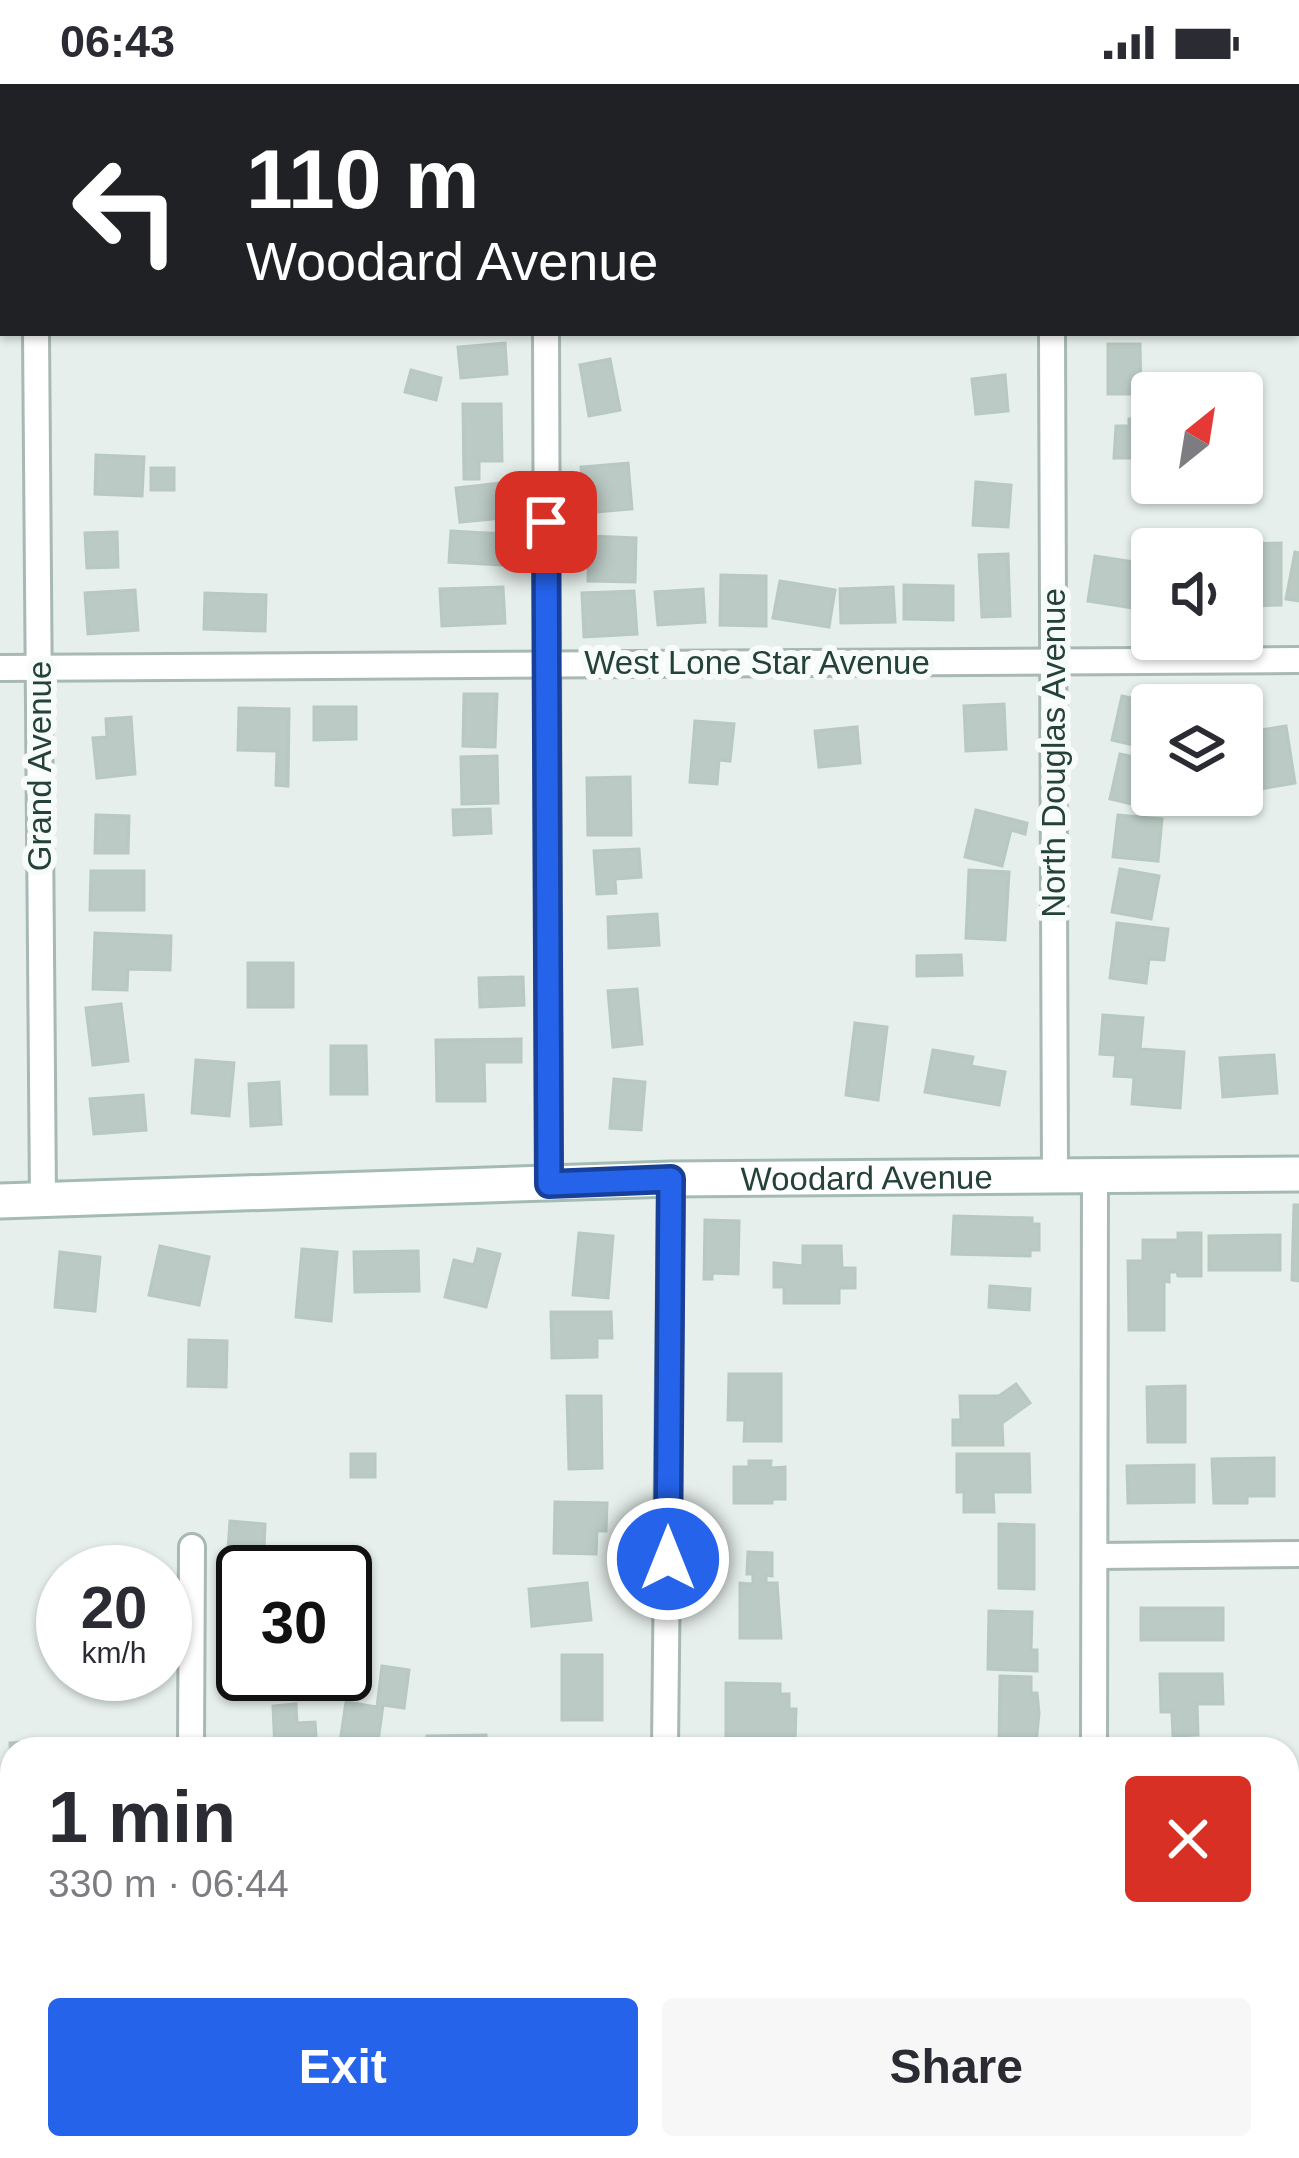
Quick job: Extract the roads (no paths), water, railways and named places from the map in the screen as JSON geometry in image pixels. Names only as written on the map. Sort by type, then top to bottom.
[{"type":"street","name":"Grand Avenue","points":[[36,336],[43,1200]]},
{"type":"street","points":[[546,336],[549,1184]]},
{"type":"street","name":"North Douglas Avenue","points":[[1052,336],[1054,1174]]},
{"type":"street","name":"West Lone Star Avenue","points":[[0,668],[1299,660]]},
{"type":"street","points":[[1094,1737],[1095,1174]]},
{"type":"street","name":"Woodard Avenue","points":[[0,1201],[671,1179],[1299,1174]]},
{"type":"street","points":[[665,1737],[671,1179]]},
{"type":"street","points":[[1097,1556],[1299,1554]]},
{"type":"street","points":[[191,1701],[191,1737]]}]
